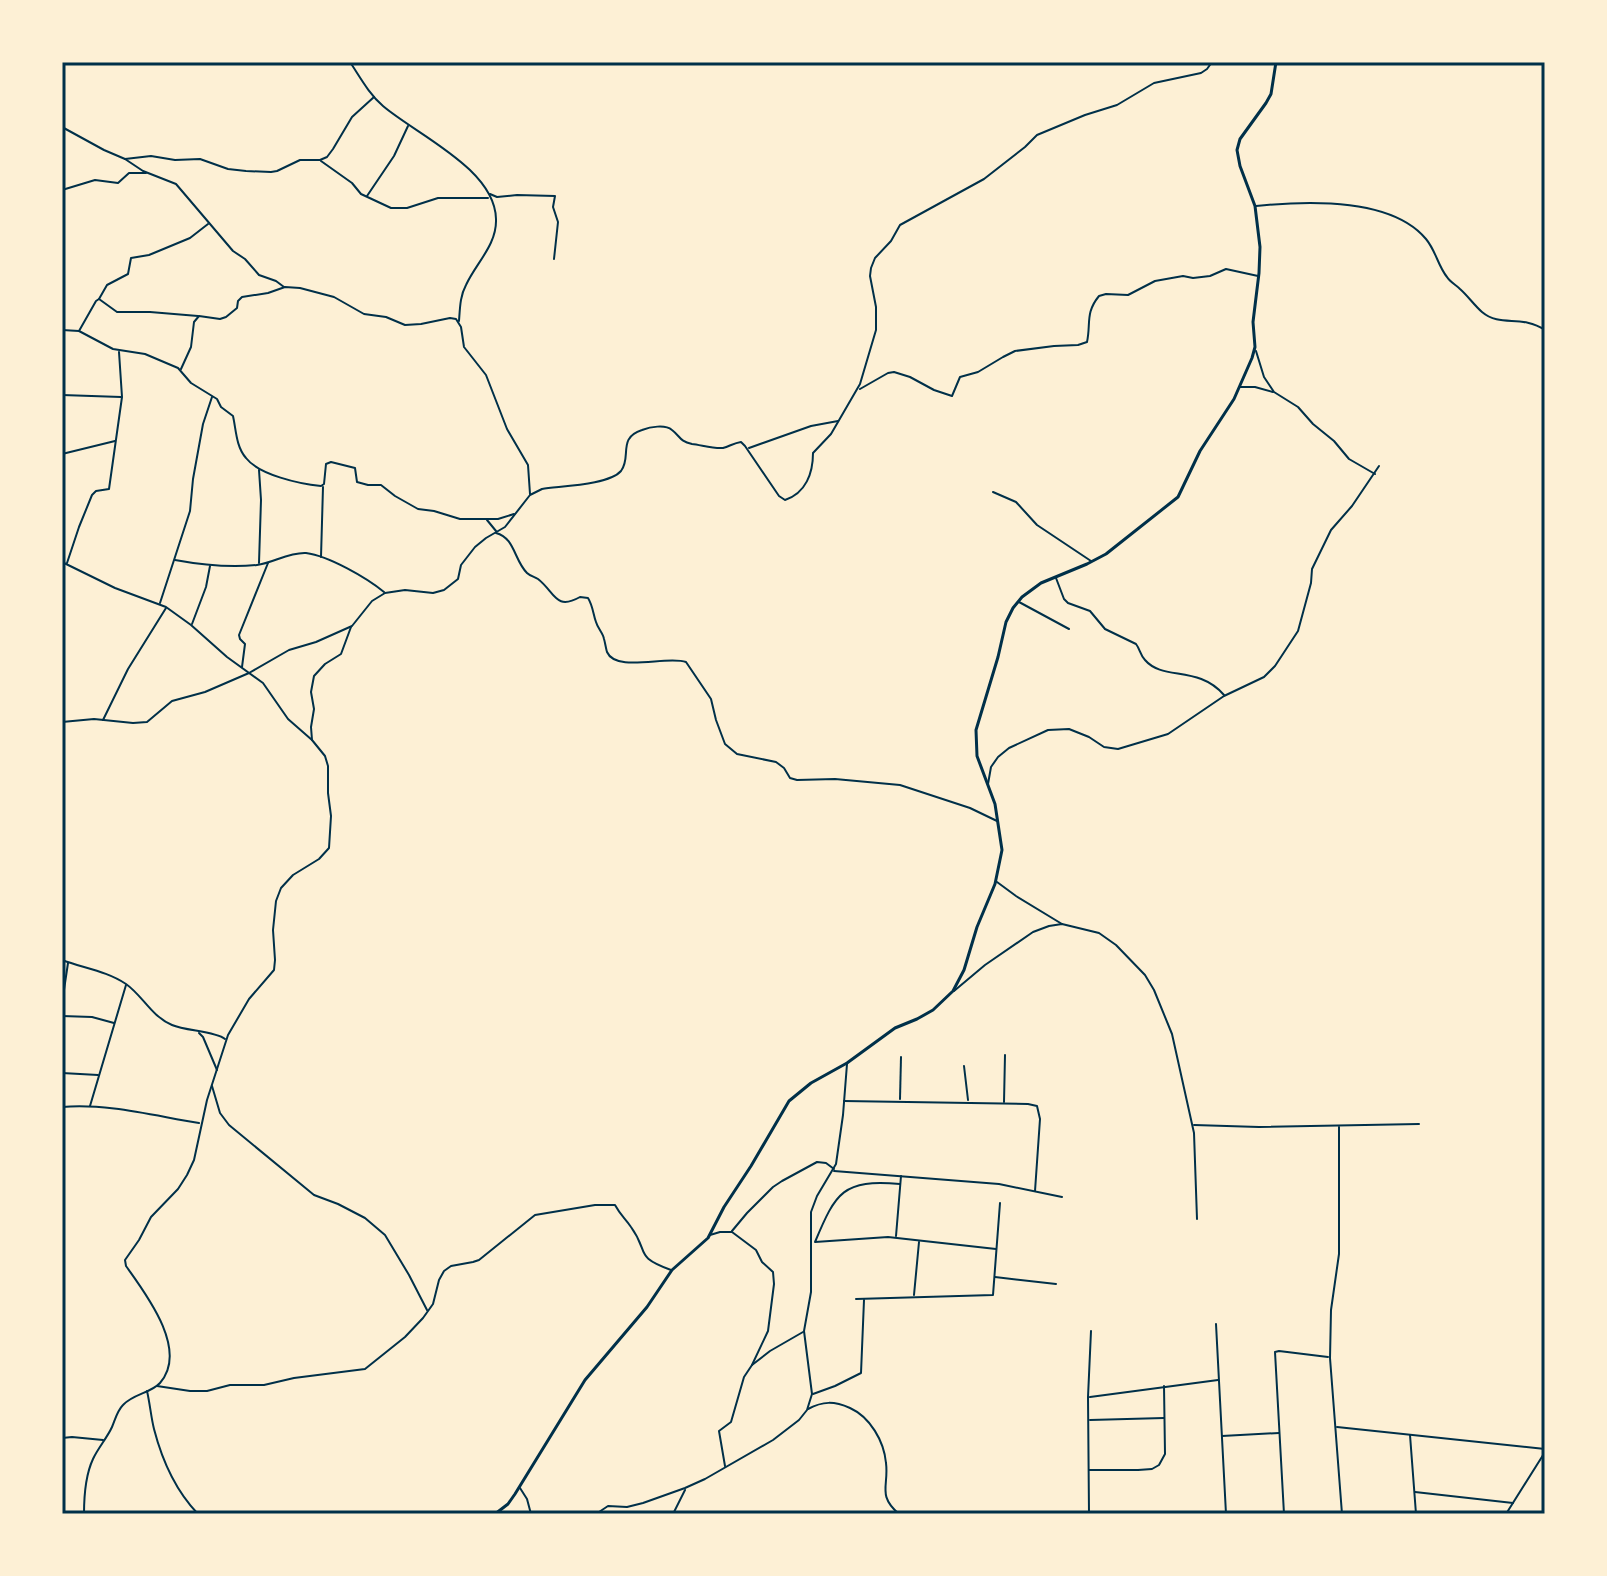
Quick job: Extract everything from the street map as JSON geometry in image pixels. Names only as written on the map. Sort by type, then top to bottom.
[{"type":"street","points":[[350,62],[374,97],[460,162],[490,195],[496,218],[495,231],[466,285],[459,322],[464,347],[489,380],[503,420],[528,465],[530,495]]},
{"type":"street","points":[[312,740],[314,709],[311,692],[314,676],[341,654],[352,626],[372,601],[385,593],[405,590],[433,593],[449,588],[458,579],[461,565],[470,553],[479,543],[505,527],[537,490],[613,477],[624,466],[628,440],[634,433],[652,427],[671,429],[688,443],[720,448],[741,442],[779,496],[790,499],[802,489],[811,473],[813,453],[827,440],[858,390],[876,330],[871,268],[900,225],[984,179],[1037,135],[1117,105],[1154,83],[1201,73],[1212,62]]},
{"type":"street","points":[[1274,392],[1264,377],[1255,350],[1253,322],[1260,247],[1255,206],[1237,150],[1240,139],[1271,94],[1276,62]]},
{"type":"street","points":[[125,159],[151,156],[175,160],[200,159],[228,169],[277,171],[300,160],[320,160],[329,156],[352,117],[374,97]]},
{"type":"street","points":[[366,197],[394,156],[408,125]]},
{"type":"street","points":[[62,127],[151,174],[172,181],[256,273],[285,287]]},
{"type":"street","points":[[320,160],[352,183],[361,194],[400,209],[438,198],[555,196],[553,207],[558,222],[554,259]]},
{"type":"street","points":[[62,190],[95,180],[118,183],[129,173],[151,174]]},
{"type":"street","points":[[1255,206],[1298,203],[1347,205],[1392,216],[1406,222],[1425,237],[1447,277],[1484,314],[1494,320],[1530,322],[1545,330]]},
{"type":"street","points":[[79,331],[107,285],[128,274],[131,258],[149,255],[190,238],[209,224]]},
{"type":"street","points":[[858,390],[894,372],[952,396],[960,377],[978,372],[1010,353],[1087,342],[1090,310],[1097,298],[1103,295],[1128,295],[1155,281],[1183,276],[1210,276],[1226,269],[1259,276]]},
{"type":"street","points":[[99,299],[117,312],[223,318],[234,311],[242,297],[285,287],[334,297],[360,312],[386,317],[405,325],[450,318],[459,322]]},
{"type":"street","points":[[180,370],[191,347],[194,322],[199,316]]},
{"type":"street","points":[[62,330],[79,331],[118,350],[151,355],[180,370],[191,383],[213,396],[233,416],[235,432],[245,457],[277,476],[323,485]]},
{"type":"street","points":[[67,564],[92,495],[96,491],[109,489],[122,397],[118,350]]},
{"type":"street","points":[[953,991],[964,970],[996,881],[1002,850],[999,822],[977,756],[976,730],[1006,622],[1013,608],[1033,589],[1119,545],[1178,497],[1200,451],[1234,399],[1255,350]]},
{"type":"street","points":[[1239,387],[1255,387],[1288,399],[1349,459],[1375,474]]},
{"type":"street","points":[[62,395],[122,397]]},
{"type":"street","points":[[159,604],[190,511],[204,419],[213,396]]},
{"type":"street","points":[[747,449],[811,426],[840,421]]},
{"type":"street","points":[[62,454],[117,441]]},
{"type":"street","points":[[321,558],[323,485],[326,464],[331,462],[355,468],[357,482],[384,486],[418,509],[460,519],[501,519],[515,514]]},
{"type":"street","points":[[988,786],[991,767],[998,757],[1009,748],[1048,730],[1069,729],[1104,747],[1118,749],[1168,734],[1224,696],[1264,677],[1298,631],[1312,569],[1331,530],[1379,466]]},
{"type":"street","points":[[259,468],[259,565]]},
{"type":"street","points":[[531,483],[537,490]]},
{"type":"street","points":[[993,492],[1016,502],[1037,525],[1092,561]]},
{"type":"street","points":[[486,518],[495,532],[508,539],[526,572],[540,580],[558,600],[570,602],[580,597],[588,598],[604,636],[607,653],[612,659],[635,662],[674,659],[686,662],[711,699],[721,736],[732,751],[744,757],[769,759],[781,765],[790,778],[797,780],[835,779],[900,785],[970,808],[999,822]]},
{"type":"street","points":[[175,560],[210,566],[259,565],[304,553],[368,579],[385,593]]},
{"type":"street","points":[[62,562],[115,588],[166,607],[191,625],[263,683],[293,724],[325,756],[328,766],[329,848],[281,888],[276,901],[273,930],[274,970],[249,999],[228,1035],[194,1160],[187,1175],[151,1217],[125,1260],[151,1301],[169,1347],[169,1364],[157,1386]]},
{"type":"street","points":[[241,668],[245,644],[239,635],[268,563]]},
{"type":"street","points":[[191,625],[206,587],[210,566]]},
{"type":"street","points":[[1056,577],[1068,603],[1090,611],[1105,629],[1136,644],[1147,663],[1158,669],[1208,681],[1224,696]]},
{"type":"street","points":[[1018,602],[1069,629]]},
{"type":"street","points":[[103,720],[128,669],[166,607]]},
{"type":"street","points":[[62,722],[147,722],[172,701],[196,696],[249,673],[281,654],[352,626]]},
{"type":"street","points":[[996,881],[1062,924],[1106,937],[1145,975],[1154,990],[1172,1034],[1193,1125],[1197,1219]]},
{"type":"street","points":[[495,1514],[508,1504],[520,1487],[585,1380],[647,1307],[672,1270],[700,1247],[709,1235],[789,1101],[895,1028],[933,1010],[985,965],[1033,932],[1062,924]]},
{"type":"street","points":[[62,960],[110,975],[126,984],[160,1019],[181,1029],[228,1035]]},
{"type":"street","points":[[62,1003],[68,962]]},
{"type":"street","points":[[89,1107],[126,984]]},
{"type":"street","points":[[62,1016],[92,1017],[115,1023]]},
{"type":"street","points":[[198,1032],[217,1070]]},
{"type":"street","points":[[222,1036],[226,1041]]},
{"type":"street","points":[[1004,1103],[1005,1055]]},
{"type":"street","points":[[900,1101],[901,1057]]},
{"type":"street","points":[[807,1410],[812,1394],[804,1342],[811,1292],[811,1212],[838,1157],[847,1063]]},
{"type":"street","points":[[964,1066],[968,1102]]},
{"type":"street","points":[[62,1073],[99,1075]]},
{"type":"street","points":[[212,1085],[220,1113],[229,1125],[314,1195],[365,1218],[385,1235],[428,1312]]},
{"type":"street","points":[[844,1101],[1037,1106],[1040,1119],[1035,1191]]},
{"type":"street","points":[[62,1107],[89,1107],[202,1123]]},
{"type":"street","points":[[1193,1125],[1339,1127],[1419,1124]]},
{"type":"street","points":[[1339,1127],[1339,1254],[1331,1310],[1330,1358],[1342,1514]]},
{"type":"street","points":[[732,1232],[773,1187],[817,1162],[826,1163],[833,1170],[999,1184],[1062,1197]]},
{"type":"street","points":[[896,1238],[901,1176]]},
{"type":"street","points":[[900,1184],[864,1183],[840,1194],[815,1242],[896,1238],[996,1249]]},
{"type":"street","points":[[856,1299],[991,1296],[994,1293],[1000,1203]]},
{"type":"street","points":[[84,1514],[93,1460],[124,1403],[157,1386],[207,1391],[230,1385],[268,1385],[294,1378],[365,1369],[405,1337],[428,1312],[439,1280],[448,1267],[479,1260],[528,1220],[545,1212],[615,1205],[632,1227],[647,1259],[672,1270]]},
{"type":"street","points":[[709,1235],[732,1232],[756,1250],[774,1277],[768,1331],[744,1377],[731,1422],[719,1431],[725,1468]]},
{"type":"street","points":[[914,1296],[919,1240]]},
{"type":"street","points":[[994,1276],[1056,1284]]},
{"type":"street","points":[[812,1394],[861,1373],[864,1298]]},
{"type":"street","points":[[1216,1324],[1226,1514]]},
{"type":"street","points":[[752,1365],[804,1331]]},
{"type":"street","points":[[1089,1514],[1091,1331]]},
{"type":"street","points":[[1284,1514],[1275,1352],[1330,1358]]},
{"type":"street","points":[[163,1378],[167,1386]]},
{"type":"street","points":[[1088,1397],[1219,1380]]},
{"type":"street","points":[[1089,1470],[1152,1469],[1159,1465],[1165,1454],[1164,1386]]},
{"type":"street","points":[[147,1390],[154,1430],[170,1476],[198,1514]]},
{"type":"street","points":[[596,1514],[608,1506],[634,1506],[685,1488],[786,1431],[807,1410],[819,1404],[835,1403],[865,1417],[873,1429],[885,1455],[885,1498],[899,1514]]},
{"type":"street","points":[[1088,1420],[1165,1417]]},
{"type":"street","points":[[1336,1427],[1545,1451],[1506,1514]]},
{"type":"street","points":[[1222,1436],[1280,1433]]},
{"type":"street","points":[[1410,1434],[1416,1514]]},
{"type":"street","points":[[62,1438],[104,1440]]},
{"type":"street","points":[[520,1487],[531,1514]]},
{"type":"street","points":[[673,1514],[685,1488]]},
{"type":"street","points":[[1415,1492],[1513,1503]]}]
